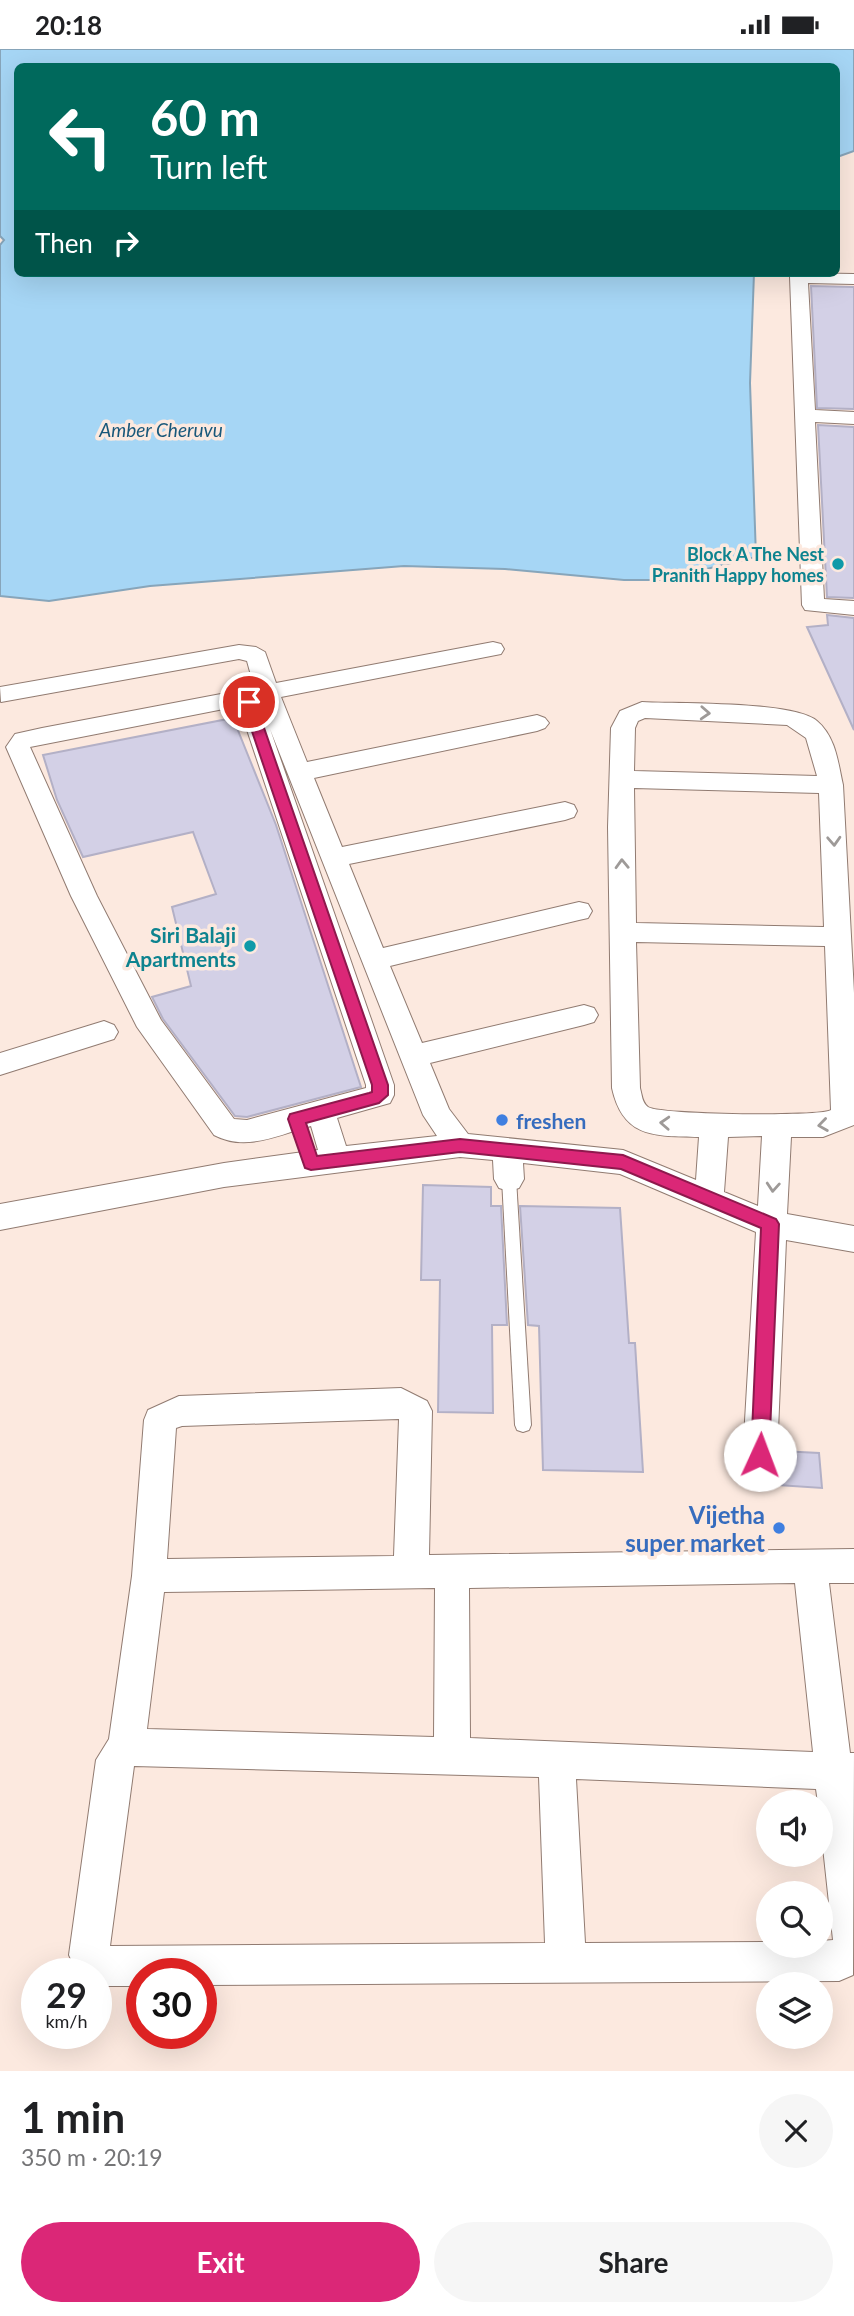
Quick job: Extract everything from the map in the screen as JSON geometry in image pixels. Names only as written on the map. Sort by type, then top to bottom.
[{"type":"street","points":[[854,279],[799,277],[813,605],[854,608]]},
{"type":"street","points":[[805,417],[854,418]]},
{"type":"street","points":[[267,692],[493,649]]},
{"type":"street","points":[[1,694],[239,652],[248,652],[257,657],[267,692],[437,1115],[460,1145]]},
{"type":"street","points":[[242,698],[249,702],[380,1085],[380,1095],[373,1099],[308,1115],[247,1132],[234,1132],[224,1126],[151,1027],[85,896],[30,775],[18,747],[23,740],[229,699],[242,698]]},
{"type":"street","points":[[642,710],[790,717],[810,724],[817,734],[831,785],[846,1115],[840,1121],[829,1125],[714,1126],[652,1122],[638,1117],[630,1108],[626,1088],[621,827],[623,779],[623,728],[628,716],[642,710]]},
{"type":"street","points":[[301,772],[537,723]]},
{"type":"street","points":[[623,779],[831,785]]},
{"type":"street","points":[[334,858],[565,811]]},
{"type":"street","points":[[374,960],[579,911]]},
{"type":"street","points":[[624,932],[838,937]]},
{"type":"street","points":[[415,1056],[584,1015]]},
{"type":"street","points":[[0,1064],[104,1032]]},
{"type":"street","points":[[308,1115],[324,1161]]},
{"type":"street","points":[[760,1455],[777,1124]]},
{"type":"street","points":[[709,1198],[714,1126]]},
{"type":"street","points":[[0,1217],[224,1175],[460,1145],[623,1162],[770,1224],[854,1240]]},
{"type":"street","points":[[507,1150],[509,1179]]},
{"type":"street","points":[[411,1572],[416,1411],[401,1403],[179,1411],[160,1420],[149,1576],[127,1747],[115,1760],[89,1955],[95,1966],[839,1961],[853,1947],[843,1772],[810,1566]]},
{"type":"street","points":[[149,1576],[854,1566]]},
{"type":"street","points":[[452,1572],[452,1755]]},
{"type":"street","points":[[127,1747],[452,1755],[843,1772]]},
{"type":"street","points":[[556,1760],[566,1963]]},
{"type":"lane","points":[[509,1179],[523,1425]]},
{"type":"water","name":"Amber Cheruvu","points":[[0,49],[854,49],[854,151],[840,156],[840,63],[14,63],[14,277],[754,277],[750,383],[756,557],[661,580],[624,580],[505,569],[404,566],[150,586],[49,601],[0,596],[0,245],[4,240],[0,236]]},
{"type":"building","points":[[811,286],[854,287],[854,409],[817,408]]},
{"type":"building","points":[[818,425],[854,427],[854,598],[827,597]]},
{"type":"building","points":[[827,615],[854,618],[854,730],[807,627],[828,625]]},
{"type":"building","name":"Siri Balaji Apartments","points":[[233,718],[276,825],[361,1087],[247,1117],[235,1116],[163,1019],[152,997],[191,986],[172,907],[216,894],[193,832],[83,857],[57,800],[43,755]]},
{"type":"building","points":[[423,1185],[491,1187],[491,1206],[501,1206],[507,1325],[492,1325],[493,1413],[438,1412],[440,1280],[421,1280]]},
{"type":"building","points":[[520,1206],[620,1208],[629,1343],[635,1343],[643,1472],[543,1470],[539,1326],[528,1325]]},
{"type":"building","points":[[780,1451],[819,1453],[822,1488],[763,1484],[762,1472],[774,1467]]},
{"type":"place","name":"Block A The Nest Pranith Happy homes","points":[[838,564]]},
{"type":"place","name":"Siri Balaji Apartments","points":[[250,946]]},
{"type":"place","name":"freshen","points":[[502,1120]]},
{"type":"place","name":"Vijetha super market","points":[[779,1528]]},
{"type":"route","points":[[249,702],[380,1085],[380,1095],[373,1099],[296,1119],[311,1163],[460,1145],[623,1162],[770,1224],[760,1455]]}]
